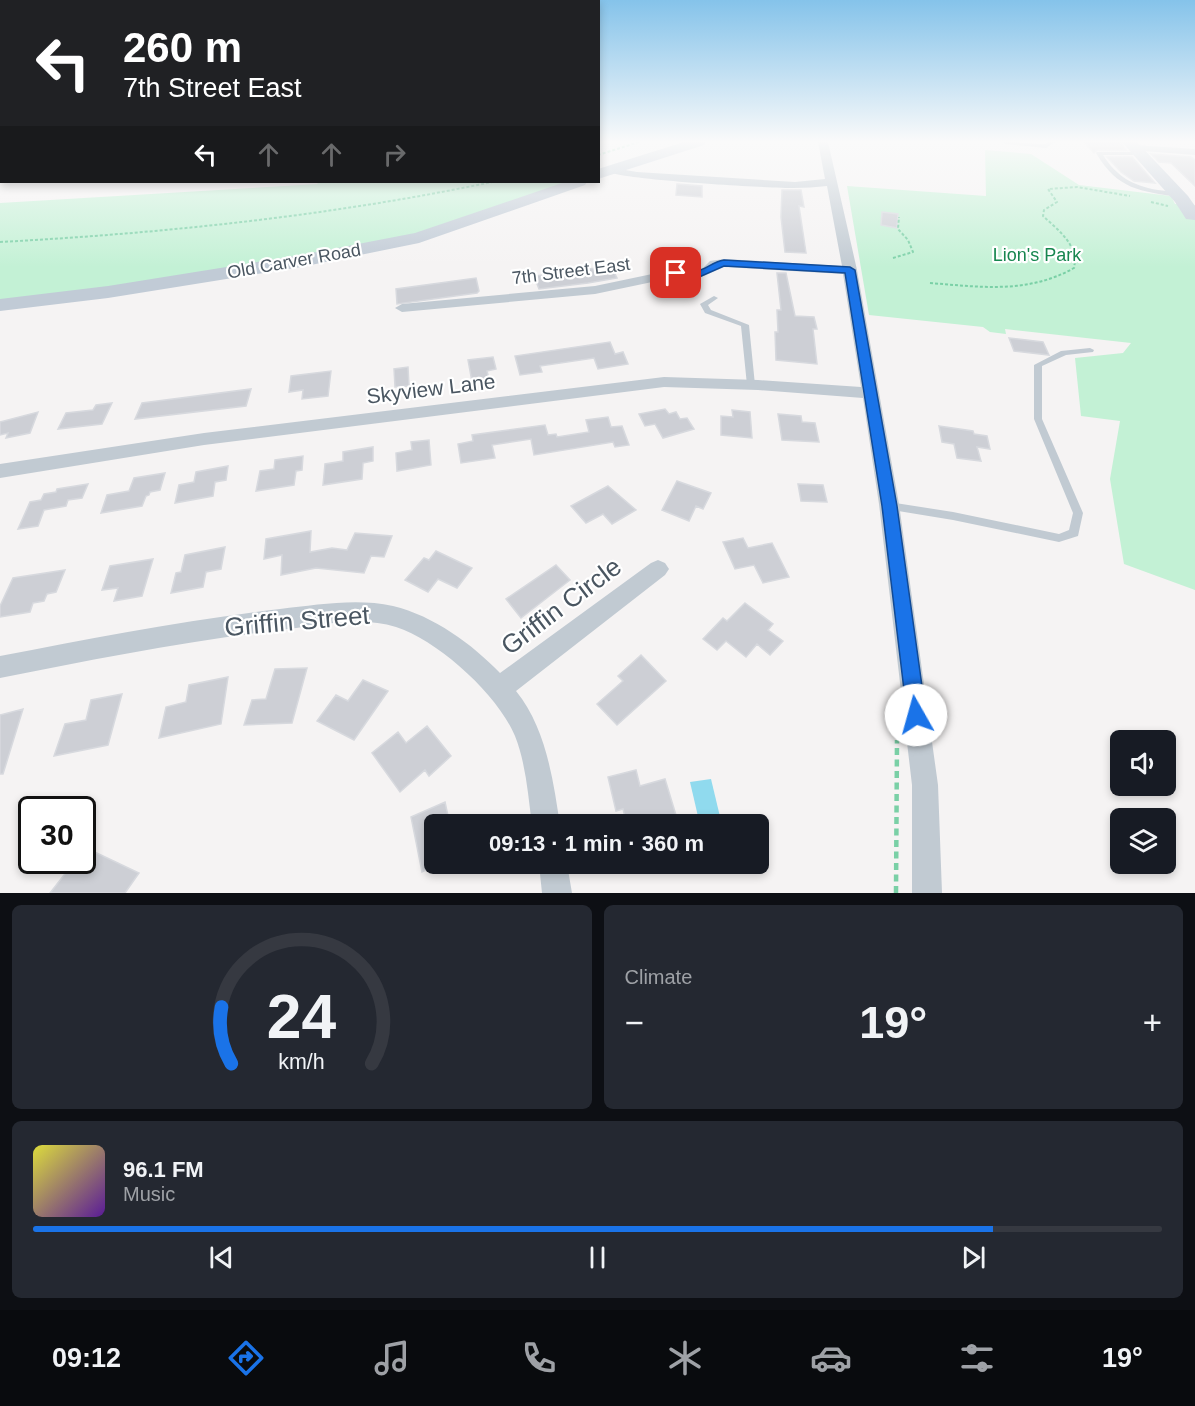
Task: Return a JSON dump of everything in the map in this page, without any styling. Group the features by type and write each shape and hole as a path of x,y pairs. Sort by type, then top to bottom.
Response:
{"street":[{"name":"Old Carver Road","path":"0,305 301,261 419,238 574,184"},
{"path":"774,184 811,184"},
{"path":"831,184 850,270 890,506 926,785 927,893"},
{"path":"1163,184 1176,201 1194,217"},
{"name":"7th Street East","path":"402,308 595,290 676,273 697,274 708,271 715,264 724,263 850,270"},
{"name":"Skyview Lane","path":"0,471 204,439 664,382 870,393"},
{"name":"Griffin Circle","path":"498,690 658,568"},
{"name":"Griffin Street","path":"0,667 246,622 371,612 397,618 448,644 480,670 520,719 531,748 544,814"},
{"path":"554,874 557,893"}],"lane":[{"path":"1126,184 1176,201"},
{"path":"714,298 704,304 708,311 745,325 751,385"},
{"path":"890,506 953,516 1059,538 1074,533 1078,513 1038,419 1038,365 1065,352 1089,350"}],"path":[{"path":"0,242 165,233 327,212 483,184"},
{"path":"930,283 979,287 1024,286 1057,278 1074,268 1076,257 1071,244 1043,216 1044,210 1057,201 1050,193 1050,188 1078,188 1139,198"},
{"path":"1151,202 1176,201"},
{"path":"893,258 913,252 908,240 898,230 899,217"}],"green space":[{"path":"318,184 574,184 419,238 0,304 0,203"},
{"name":"Lion's Park","path":"986,184 1077,184 1171,196 1175,204 1195,205 1195,590 1124,564 1110,479 1120,421 1081,416 1075,358 1123,353 1131,343 1005,329 1006,334 990,332 983,327 869,315 847,186 986,196"}],"water":[{"path":"711,779 719,814 697,814 690,782"}],"building":[{"path":"677,184 702,186 702,197 676,195"},
{"path":"782,190 801,190 804,207 799,206 806,253 785,252 781,217"},
{"path":"882,212 898,214 897,228 881,225"},
{"path":"611,266 617,278 588,283 539,289 534,276"},
{"path":"777,273 786,273 795,316 814,317 817,329 813,329 817,364 776,360 777,310 781,310"},
{"path":"476,278 479,291 477,293 397,304 396,289"},
{"path":"1009,338 1043,342 1049,355 1014,351"},
{"path":"610,342 615,354 623,352 628,364 598,369 594,358 540,366 542,372 520,375 515,356"},
{"path":"493,357 496,369 487,371 489,379 472,382 468,360"},
{"path":"408,367 409,386 395,387 394,369"},
{"path":"331,371 328,396 302,399 303,390 289,392 291,376"},
{"path":"251,389 246,406 135,419 142,403"},
{"path":"112,403 102,424 58,429 66,413 93,410 96,405"},
{"path":"665,409 669,414 676,412 680,419 687,418 694,429 663,438 655,424 645,426 639,414"},
{"path":"732,410 750,412 752,438 721,435 721,416 733,417"},
{"path":"38,412 30,433 6,438 8,433 0,435 0,422"},
{"path":"778,414 801,416 802,422 815,423 819,442 782,440"},
{"path":"608,417 611,427 622,426 629,445 615,447 613,442 534,455 531,439 492,445 495,458 461,463 458,444 473,441 472,435 545,425 548,435 556,434 557,437 589,432 586,420"},
{"path":"939,426 973,431 974,434 987,436 990,449 977,447 981,461 957,458 954,444 942,442"},
{"path":"429,440 431,465 397,471 396,453 412,450 411,442"},
{"path":"373,447 373,461 363,463 362,479 323,485 325,464 343,461 343,452"},
{"path":"303,456 302,470 296,471 294,485 256,491 260,471 274,469 275,460"},
{"path":"228,466 226,480 215,482 213,496 175,503 179,485 194,482 196,472"},
{"path":"165,473 160,490 150,492 142,506 101,513 107,495 129,491 134,478"},
{"path":"677,481 711,493 703,509 696,506 689,521 662,510"},
{"path":"88,484 82,498 68,500 66,506 44,510 38,526 18,529 30,502 41,500 44,494 56,492 57,489"},
{"path":"798,484 823,485 827,502 801,501"},
{"path":"608,486 636,510 612,524 603,514 586,523 571,506"},
{"path":"311,531 310,552 332,548 347,550 355,533 392,536 384,557 371,556 364,573 316,568 281,575 282,555 264,559 266,539"},
{"path":"743,538 748,548 772,543 789,577 763,583 754,565 735,569 723,542"},
{"path":"225,547 221,569 206,572 203,587 171,593 176,573 181,572 185,555"},
{"path":"436,551 472,568 457,588 438,579 428,592 405,580 424,558 429,560"},
{"path":"153,559 142,596 114,601 118,588 102,590 110,566"},
{"path":"556,565 570,580 521,618 506,599"},
{"path":"65,570 56,592 47,594 44,601 33,603 30,612 0,617 0,606 13,578"},
{"path":"745,603 773,624 768,630 783,641 770,655 757,644 746,657 726,641 717,650 703,639 723,618 727,621"},
{"path":"641,655 666,681 617,725 597,704 623,681 618,676"},
{"path":"307,668 292,723 244,725 252,700 266,699 275,669"},
{"path":"228,677 221,724 159,738 166,707 186,702 189,685"},
{"path":"363,680 388,691 354,740 317,721 336,695 348,701"},
{"path":"122,694 108,745 54,756 65,724 86,720 91,700"},
{"path":"23,709 3,774 0,774 0,715"},
{"path":"427,726 451,756 429,776 425,770 400,792 372,753 398,732 406,743"},
{"path":"636,770 640,786 665,779 676,814 624,814 623,809 616,811 608,777"},
{"path":"445,802 448,814 424,814 424,871 422,872 411,817"},
{"path":"96,853 139,873 125,893 50,893 65,874 96,874"}],"route":[{"path":"676,273 697,274 708,271 715,264 724,263 850,270 890,506 916,715"}]}
